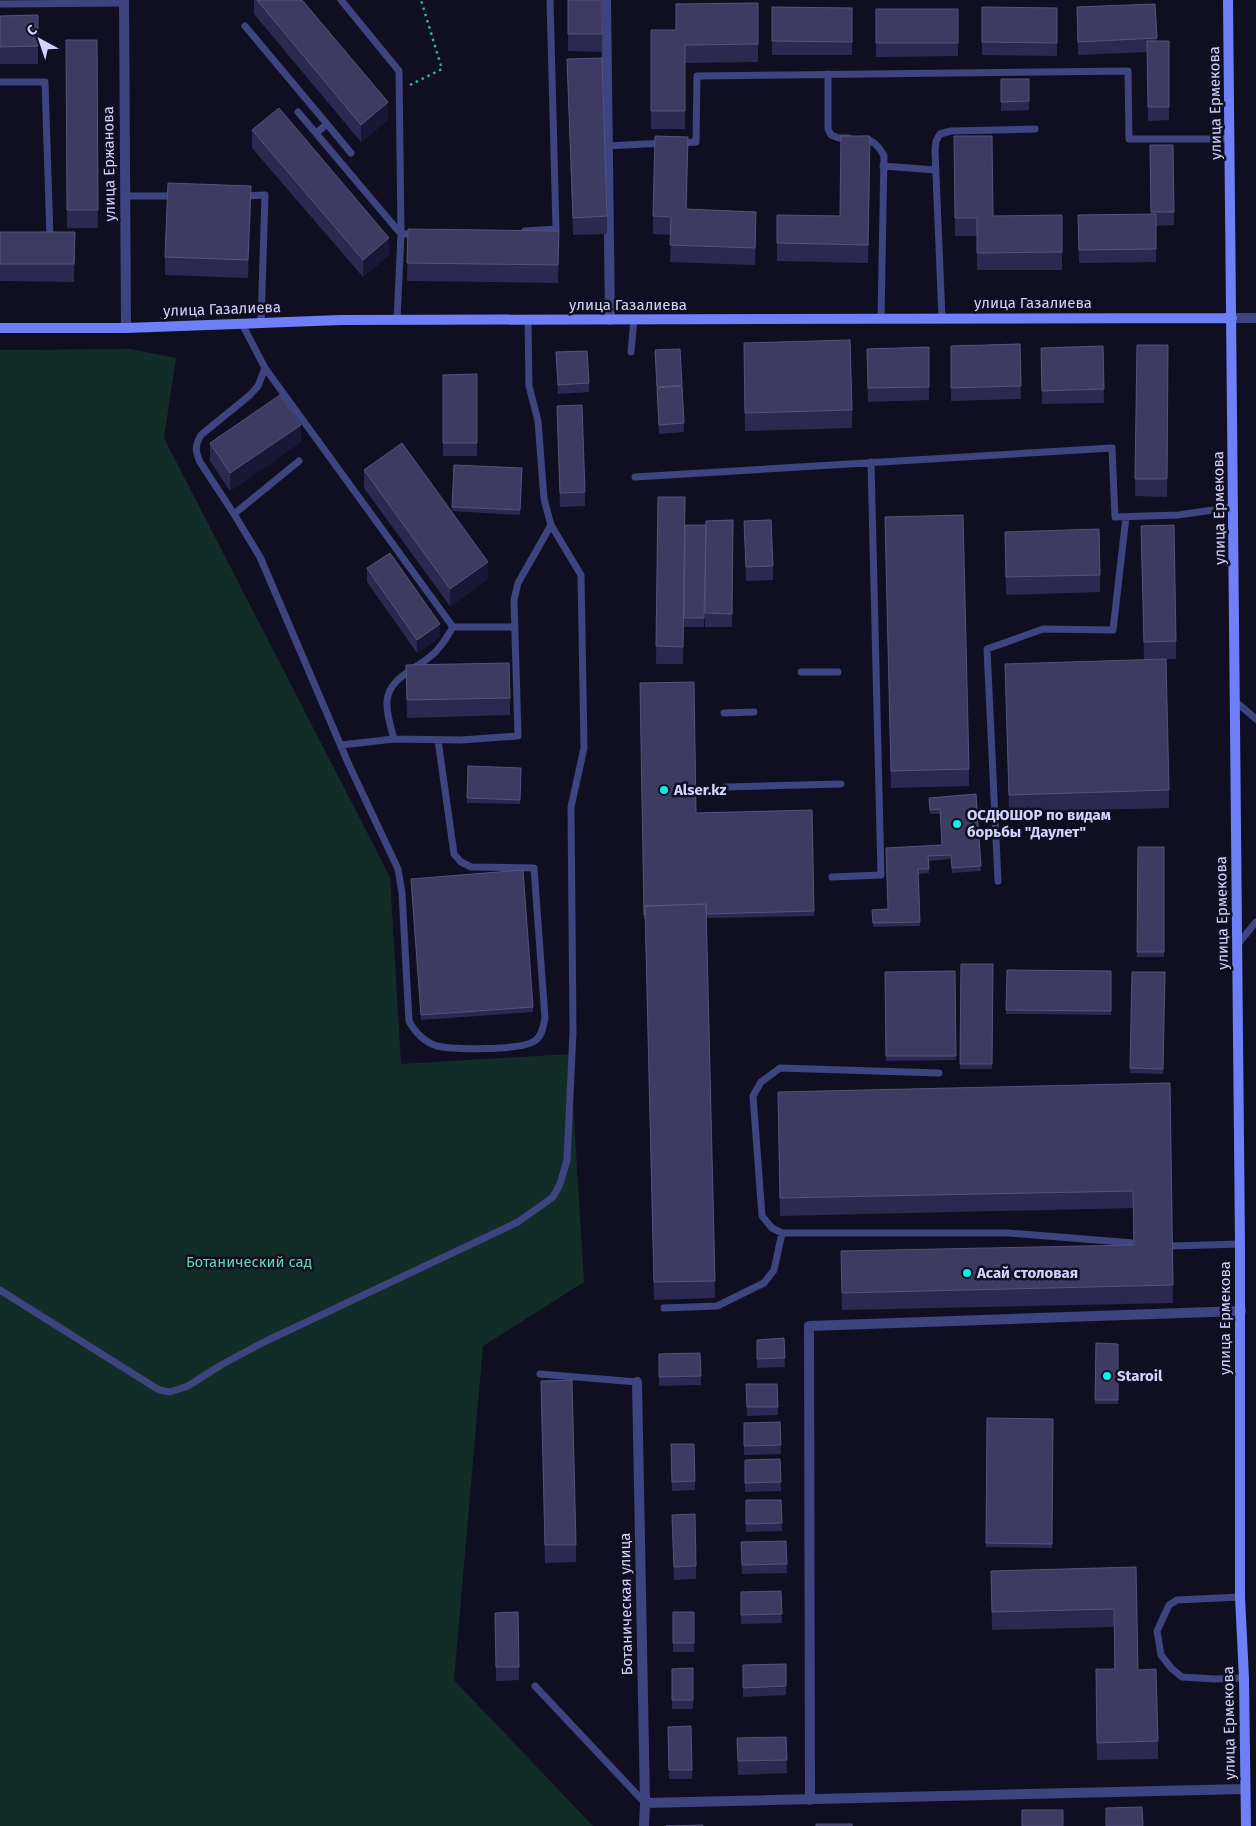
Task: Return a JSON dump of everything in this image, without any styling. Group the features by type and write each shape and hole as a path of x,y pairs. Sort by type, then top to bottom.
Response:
{"main road":[{"name":"улица Ермекова","path":"1228,0 1241,1311 1240,1596 1244,1678 1246,1826"},
{"name":"улица Газалиева","path":"0,328 126,328 397,320 1232,318"}],"street":[{"path":"606,0 610,320"},
{"name":"улица Ержанова","path":"124,2 126,328"},
{"name":"улица Газалиева","path":"1232,318 1256,318"},
{"path":"810,1800 809,1326 1241,1311"},
{"name":"Ботаническая улица","path":"637,1382 644,1826"},
{"path":"645,1803 1245,1788"}],"lane":[{"path":"341,0 400,70 401,234 397,320"},
{"path":"520,231 556,229 550,0"},
{"path":"0,4 124,2"},
{"path":"245,26 351,153"},
{"path":"607,146 696,142 697,76 828,74 1128,71 1129,140 1230,139"},
{"path":"828,74 828,129 831,135 839,138 867,139 882,150 884,156 881,319"},
{"path":"0,82 45,82 50,238 42,238"},
{"path":"298,112 401,234 428,234"},
{"path":"316,133 327,124"},
{"path":"942,318 936,141 940,134 951,131 1035,129"},
{"path":"884,166 936,170"},
{"path":"236,196 264,195 261,323"},
{"path":"124,196 180,196"},
{"path":"0,1290 159,1390 170,1392 188,1386 264,1342 518,1222 553,1197 560,1184 567,1160 573,1032 571,808 584,748 581,575 551,525 544,499 538,421 529,386 528,320"},
{"path":"631,352 634,320"},
{"path":"242,324 265,368 453,627"},
{"path":"265,368 258,386 250,395 201,435 196,444 196,452 200,462 260,557 341,745 398,869 402,893 409,1021 422,1038 436,1045 457,1048 502,1048 524,1045 535,1041 541,1033 545,1018 534,868 471,867 461,862 454,854 438,740"},
{"path":"635,477 1112,448 1115,517 1178,514 1234,507"},
{"path":"234,514 299,461"},
{"path":"832,877 880,875 872,462"},
{"path":"998,881 987,649 1043,629 1113,630 1126,517"},
{"path":"341,745 394,739 438,740 518,736 514,600 518,584 551,525"},
{"path":"453,627 515,627"},
{"path":"394,739 386,703 390,690 398,679 433,655 453,627"},
{"path":"801,672 838,672"},
{"path":"1236,702 1256,719"},
{"path":"724,713 754,712"},
{"path":"726,787 841,784"},
{"path":"1238,944 1256,922"},
{"path":"940,1073 780,1068 761,1082 753,1096 762,1216 772,1228 782,1233 1010,1233 1133,1243"},
{"path":"664,1308 717,1306 764,1283 774,1270 782,1233"},
{"path":"1172,1246 1240,1244"},
{"path":"540,1374 637,1382"},
{"path":"1240,1596 1177,1600 1169,1605 1157,1631 1161,1655 1172,1670 1182,1677 1244,1678"},
{"path":"535,1686 645,1803"}],"path":[{"path":"400,90 442,70 421,0"}],"green space":[{"name":"Ботанический сад","path":"130,349 176,358 164,438 390,877 401,1064 570,1054 584,1282 483,1346 454,1680 593,1826 0,1826 0,350"}],"building":[{"path":"257,0 302,0 388,102 361,125"},
{"path":"568,0 602,0 602,34 568,34"},
{"path":"758,3 758,44 685,45 685,111 651,111 651,30 676,30 676,4"},
{"path":"1155,4 1157,38 1078,42 1077,7"},
{"path":"772,7 852,8 852,42 772,41"},
{"path":"982,7 1057,8 1057,43 982,42"},
{"path":"876,9 958,9 958,43 876,43"},
{"path":"38,15 38,46 0,47 0,16"},
{"path":"66,40 97,40 98,210 67,210"},
{"path":"1147,41 1169,41 1169,107 1148,107"},
{"path":"602,58 607,216 573,218 567,59"},
{"path":"1001,79 1029,79 1029,101 1001,102"},
{"path":"279,108 389,238 363,260 252,130"},
{"path":"655,136 688,137 686,209 756,212 755,248 670,245 671,217 653,216"},
{"path":"841,136 870,136 868,245 777,243 777,215 840,216"},
{"path":"954,136 992,136 993,216 1062,215 1062,252 977,253 977,218 955,218"},
{"path":"1150,145 1173,145 1174,212 1151,212"},
{"path":"168,183 251,186 248,260 165,257"},
{"path":"1156,214 1156,249 1079,250 1078,215"},
{"path":"408,229 559,231 558,265 407,263"},
{"path":"0,232 75,232 74,264 0,264"},
{"path":"850,340 852,410 745,413 744,343"},
{"path":"1020,344 1021,386 951,388 951,346"},
{"path":"1137,345 1168,345 1167,479 1135,479"},
{"path":"1103,346 1104,389 1042,391 1041,348"},
{"path":"929,347 929,387 868,388 867,349"},
{"path":"680,349 682,385 657,387 655,350"},
{"path":"587,351 589,383 558,385 556,352"},
{"path":"477,374 477,443 443,443 443,375"},
{"path":"682,386 684,423 659,425 657,388"},
{"path":"280,395 301,425 230,473 210,443"},
{"path":"582,405 585,492 560,493 557,406"},
{"path":"402,443 488,562 450,589 364,470"},
{"path":"454,465 522,468 520,510 452,507"},
{"path":"658,497 685,497 683,647 656,646"},
{"path":"963,515 969,769 891,771 885,517"},
{"path":"733,520 732,614 705,613 706,521"},
{"path":"771,520 773,566 746,567 744,521"},
{"path":"685,525 706,525 704,618 684,618"},
{"path":"1174,525 1176,641 1144,642 1141,526"},
{"path":"1099,529 1100,575 1006,577 1005,532"},
{"path":"390,553 440,624 417,640 367,568"},
{"path":"1166,659 1169,790 1009,795 1005,664"},
{"path":"509,663 510,698 407,700 406,665"},
{"path":"694,682 696,813 812,810 814,911 706,914 706,904 645,906 644,915 640,683"},
{"path":"468,766 521,768 520,800 467,798"},
{"path":"976,794 981,866 952,868 951,855 928,856 929,869 918,869 920,922 873,923 872,910 888,909 886,848 942,845 940,809 930,810 929,798"},
{"path":"1138,847 1164,847 1164,952 1137,952"},
{"path":"523,870 533,1007 421,1015 411,879"},
{"path":"706,904 715,1281 654,1282 645,906"},
{"path":"961,964 993,964 992,1064 960,1064"},
{"path":"1007,970 1111,971 1111,1011 1006,1010"},
{"path":"955,971 956,1056 886,1056 885,972"},
{"path":"1132,972 1165,972 1163,1069 1130,1068"},
{"path":"1170,1083 1173,1285 842,1293 841,1251 1134,1245 1133,1191 780,1198 778,1092"},
{"path":"784,1338 785,1358 757,1359 757,1340"},
{"path":"1096,1343 1118,1344 1118,1400 1095,1400"},
{"path":"700,1353 701,1376 659,1377 659,1354"},
{"path":"572,1380 576,1545 545,1545 541,1381"},
{"path":"746,1384 777,1384 778,1407 747,1407"},
{"path":"987,1418 1053,1419 1052,1544 986,1543"},
{"path":"780,1422 781,1445 744,1446 744,1423"},
{"path":"671,1444 694,1444 695,1481 672,1482"},
{"path":"780,1459 781,1482 745,1483 745,1460"},
{"path":"746,1500 781,1500 782,1523 746,1524"},
{"path":"695,1514 696,1566 674,1567 672,1515"},
{"path":"786,1541 787,1564 742,1565 741,1542"},
{"path":"1136,1567 1138,1670 1156,1669 1158,1741 1097,1743 1096,1669 1115,1669 1114,1609 992,1612 991,1571"},
{"path":"781,1591 782,1614 741,1615 741,1592"},
{"path":"518,1612 519,1667 496,1667 495,1613"},
{"path":"673,1612 694,1612 694,1643 673,1643"},
{"path":"786,1664 786,1686 743,1688 743,1665"},
{"path":"693,1668 693,1700 672,1700 672,1669"},
{"path":"691,1726 692,1770 669,1770 668,1727"},
{"path":"786,1737 787,1760 738,1761 737,1738"},
{"path":"1142,1807 1143,1826 1106,1826 1106,1808"},
{"path":"1022,1810 1063,1810 1063,1826 1022,1826"},
{"path":"816,1824 852,1824 852,1826 816,1826"},
{"path":"703,1825 703,1826 666,1826"}],"place":[{"name":"Alser.kz","path":"664,790"},
{"name":"ОСДЮШОР по видам борьбы \"Даулет\"","path":"957,824"},
{"name":"Асай столовая","path":"967,1273"},
{"name":"Staroil","path":"1107,1376"}]}
